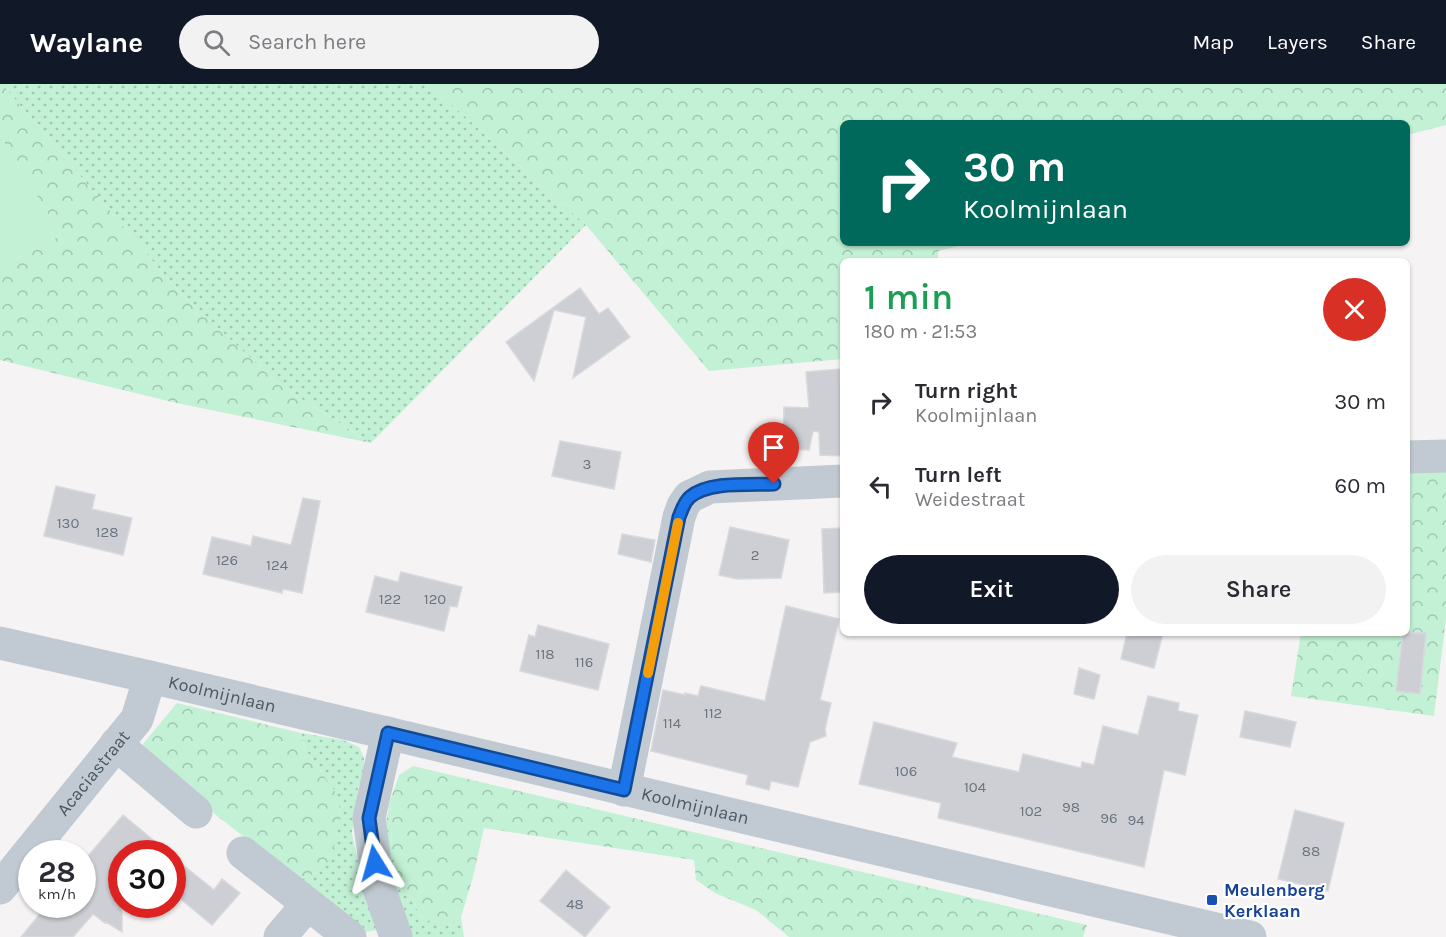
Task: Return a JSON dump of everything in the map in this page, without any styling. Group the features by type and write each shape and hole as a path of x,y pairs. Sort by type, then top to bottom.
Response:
{"street":[{"path":"1410,457 1446,456"},
{"path":"624,790 679,517 689,497 710,487 840,481"},
{"name":"Koolmijnlaan","path":"0,643 1250,937"},
{"name":"Acaciastraat","path":"0,888 137,719 150,677"},
{"path":"388,733 369,818 378,885 396,937"},
{"path":"116,744 196,812"},
{"path":"243,853 350,937"},
{"path":"280,937 307,905"}],"green space":[{"path":"0,84 180,293 281,386 371,443 172,402 0,360 0,267 61,235 0,136"},
{"path":"2,84 429,84 586,225 371,443 281,386 180,293"},
{"path":"429,84 1446,84 1446,125 1410,134 1410,120 840,120 840,246 958,246 938,251 938,258 840,258 840,359 709,371 586,225"},
{"path":"0,136 61,235 0,267"},
{"path":"1446,467 1446,618 1434,716 1291,696 1301,636 1410,636 1410,468"},
{"path":"177,703 301,733 305,749 336,793 341,813 332,857 321,871 299,880 142,757 143,744"},
{"path":"301,733 343,740 359,747 364,758 364,773 358,788 352,833 363,885 377,930 365,932 299,880 321,871 336,793 305,749"},
{"path":"413,766 1087,925 1083,937 789,937 756,910 715,893 696,880 694,860 484,828 461,917 442,929 421,916 397,878 392,851 390,801 399,775"},
{"path":"390,801 392,851 411,899 421,916 442,928 461,917 464,937 412,937 386,863 384,834"}],"building":[{"path":"580,288 599,314 608,308 630,337 573,378 586,317 554,310 534,381 506,342"},
{"path":"840,369 840,456 820,455 819,432 813,431 809,450 783,449 784,407 809,408 806,372"},
{"path":"560,441 621,452 614,489 552,476"},
{"path":"56,486 95,495 92,509 132,518 123,555 44,536"},
{"path":"303,498 320,501 302,593 283,589 282,593 203,574 212,537 251,546 253,536 291,545"},
{"path":"730,527 789,540 781,578 737,579 719,575"},
{"path":"840,528 840,592 824,593 822,529"},
{"path":"622,534 655,540 651,562 618,554"},
{"path":"401,572 462,587 457,607 450,606 444,631 366,612 375,576 398,582"},
{"path":"786,606 839,619 820,700 831,703 825,729 826,736 810,742 798,787 771,781 769,790 746,784 748,775 651,751 663,690 698,696 701,686 765,701"},
{"path":"538,625 609,644 598,690 520,671 529,635 535,637"},
{"path":"1410,633 1426,633 1420,694 1396,691 1403,636 1410,636"},
{"path":"1126,636 1162,636 1154,668 1121,659"},
{"path":"1079,668 1100,675 1094,699 1074,694"},
{"path":"1148,696 1179,703 1178,711 1198,715 1185,775 1164,770 1144,867 938,818 941,803 859,784 874,722 957,743 952,757 1019,772 1023,754 1081,768 1082,762 1094,765 1103,726 1138,735"},
{"path":"1245,711 1296,722 1290,747 1240,737"},
{"path":"1295,810 1344,823 1328,891 1278,879"},
{"path":"123,815 153,840 108,840 108,918 122,918 122,932 96,916 96,847"},
{"path":"186,867 214,890 222,879 240,893 212,925 186,904"},
{"path":"566,870 610,907 585,937 540,901"},
{"path":"37,918 90,918 73,937 21,937"}],"slow traffic":[{"path":"648,673 678,523"}],"place":[{"name":"Meulenberg Kerklaan","path":"1212,900"}],"route":[{"path":"375,863 369,818 388,733 624,790 683,506 689,497 710,487 774,484"}]}
